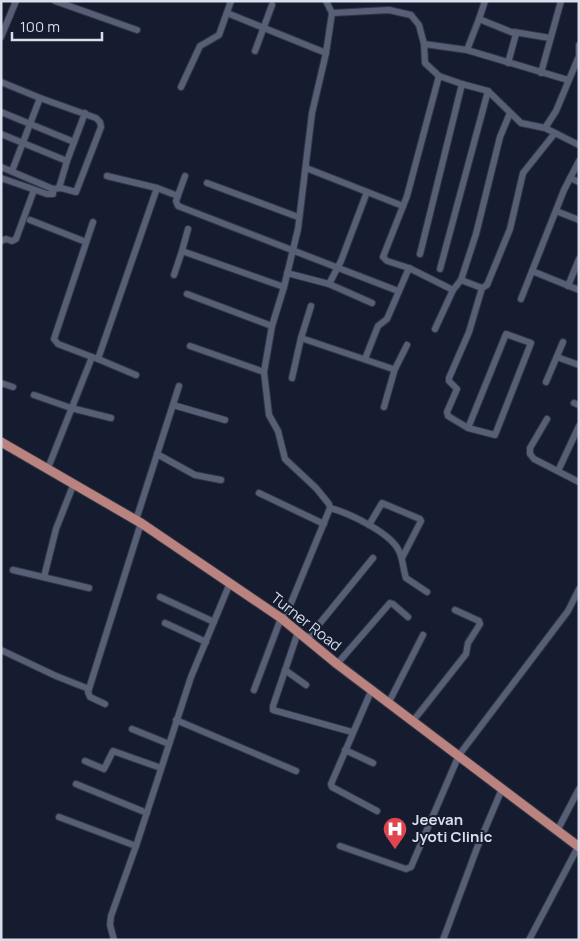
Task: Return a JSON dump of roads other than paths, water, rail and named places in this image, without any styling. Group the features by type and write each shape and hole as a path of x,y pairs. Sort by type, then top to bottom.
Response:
{"main road":[{"name":"Turner Road","path":"1,442 139,521 282,619 337,664 578,847"}],"street":[{"path":"1,37 16,1"},
{"path":"55,1 137,30"},
{"path":"181,87 200,46 219,36 231,1"},
{"path":"254,690 282,619 330,508 316,488 285,460 282,454 278,431 269,415 264,372 272,326 298,229 298,217 315,99 326,53 332,13 326,1"},
{"path":"467,50 485,1"},
{"path":"541,73 561,1"},
{"path":"255,51 272,5"},
{"path":"332,13 389,10 408,14 418,22 424,44 424,62 438,76 488,91 521,123 545,128 579,145"},
{"path":"227,13 326,53"},
{"path":"479,18 514,32 550,38"},
{"path":"508,62 516,38 514,32"},
{"path":"424,44 467,50 568,80"},
{"path":"545,128 556,111 579,56 579,45"},
{"path":"438,76 403,206 383,257 453,290"},
{"path":"1,82 40,98 85,113 98,119 101,124 101,131 77,191 56,188 1,167"},
{"path":"420,254 462,84"},
{"path":"440,269 488,91"},
{"path":"14,183 22,143 40,98"},
{"path":"1,112 74,142"},
{"path":"1,178 34,190 52,194 85,113"},
{"path":"435,329 453,290 461,280 476,234 500,137 510,113"},
{"path":"468,428 506,334 531,343 495,435 468,428 448,416 447,412 457,389 449,379 469,332 482,288 487,285 510,229 523,173 555,133"},
{"path":"1,134 67,161"},
{"path":"521,299 556,211 579,161"},
{"path":"306,168 403,206"},
{"path":"108,176 157,188 178,196"},
{"path":"185,176 176,201 178,206 398,292"},
{"path":"570,178 579,182"},
{"path":"207,183 298,217"},
{"path":"48,468 70,408 95,358 157,188"},
{"path":"1,241 16,239 34,190"},
{"path":"329,284 338,267 367,192"},
{"path":"556,211 579,220"},
{"path":"30,220 86,242"},
{"path":"93,222 54,339 58,344 136,375"},
{"path":"174,274 188,229"},
{"path":"182,251 284,287"},
{"path":"568,286 579,259"},
{"path":"365,359 378,326 387,319 409,268"},
{"path":"532,271 579,290"},
{"path":"287,273 329,284 372,303"},
{"path":"461,280 482,288"},
{"path":"187,294 272,326"},
{"path":"292,378 301,338 311,306"},
{"path":"301,338 393,369 394,372"},
{"path":"546,382 563,342"},
{"path":"384,407 394,372 407,345"},
{"path":"190,346 264,372"},
{"path":"557,356 579,365"},
{"path":"1,383 13,387"},
{"path":"105,704 90,697 88,694 89,689 157,454 180,386"},
{"path":"34,395 70,408 111,418"},
{"path":"173,405 225,420"},
{"path":"546,419 529,452 534,459 579,482"},
{"path":"558,471 579,426"},
{"path":"157,454 189,473 221,480"},
{"path":"44,577 56,529 74,483"},
{"path":"260,493 324,524"},
{"path":"369,525 382,503 420,519 421,521 402,558"},
{"path":"330,508 346,512 393,542 402,558 406,578 427,592"},
{"path":"306,639 372,558"},
{"path":"13,570 88,588"},
{"path":"114,940 110,929 110,921 191,677 230,583"},
{"path":"340,846 406,869 411,867 459,755 568,611 579,589"},
{"path":"160,597 214,622"},
{"path":"337,664 390,604 393,604 408,617"},
{"path":"413,721 466,654 468,643 480,624 479,621 456,610"},
{"path":"165,623 206,642"},
{"path":"298,632 273,706 274,711 352,732"},
{"path":"389,702 423,635"},
{"path":"1,650 89,689"},
{"path":"285,670 306,685"},
{"path":"372,689 331,782 332,787 377,811"},
{"path":"176,720 296,771"},
{"path":"132,729 169,744"},
{"path":"345,750 373,763"},
{"path":"85,761 104,770 113,751 161,768"},
{"path":"76,784 147,813"},
{"path":"443,940 470,865 502,789"},
{"path":"558,831 579,789"},
{"path":"59,817 136,846"},
{"path":"529,940 578,847"}],"place":[{"name":"Jeevan Jyoti Clinic","path":"395,850"}]}
